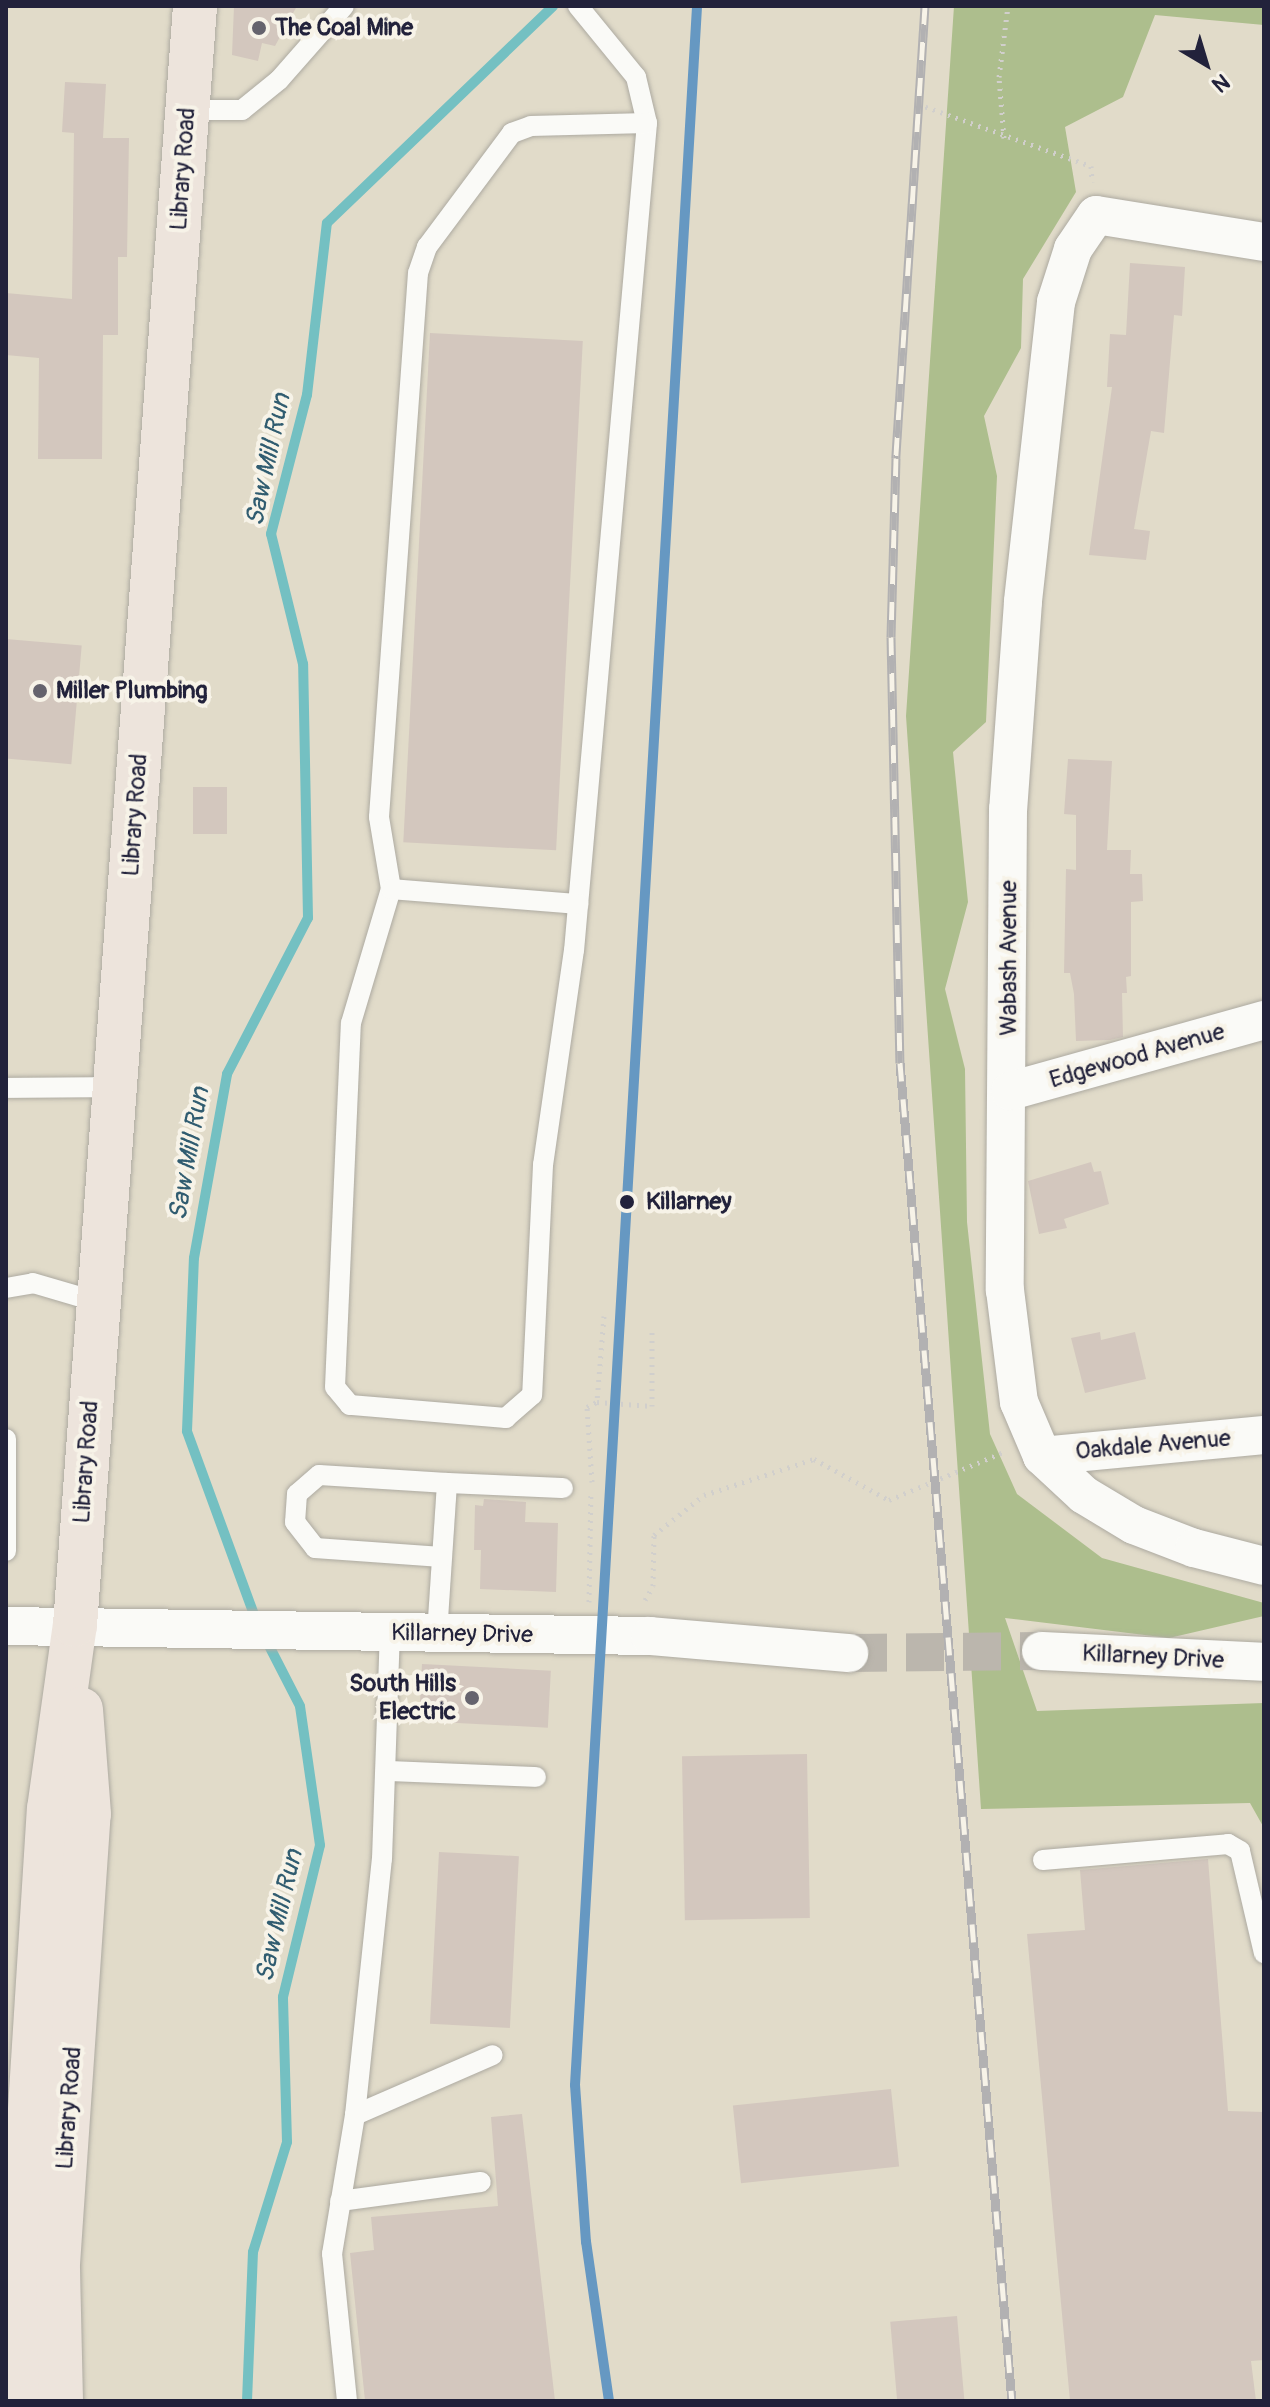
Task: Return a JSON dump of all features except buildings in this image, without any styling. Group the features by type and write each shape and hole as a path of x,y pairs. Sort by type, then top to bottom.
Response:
{"main road":[{"name":"Library Road","path":"28,2401 21,2252 49,1809 75,1625 195,6"},
{"name":"Library Road","path":"61,2401 58,2264 89,1814 75,1625"}],"street":[{"path":"1096,215 1264,242"},
{"name":"Wabash Avenue","path":"1096,215 1073,249 1056,302 1023,602 1008,809 1010,1091 1005,1290 1019,1402 1038,1447 1084,1495 1134,1525 1194,1548 1264,1566"},
{"name":"Edgewood Avenue","path":"1010,1091 1264,1020"},
{"name":"Oakdale Avenue","path":"1038,1447 1264,1435"},
{"name":"Killarney Drive","path":"6,1626 75,1625 243,1633 589,1636 849,1653"},
{"name":"Killarney Drive","path":"1041,1651 1264,1662"}],"lane":[{"path":"188,110 242,110 279,80 344,6"},
{"path":"578,6 636,77 647,123 578,904 543,1165 532,1395 506,1418 350,1405 335,1387 351,1023 391,889 379,817 418,273 427,247 512,133 531,126 647,123"},
{"path":"391,889 578,904"},
{"path":"6,1088 115,1087"},
{"path":"6,1288 33,1283 98,1302"},
{"path":"6,1439 6,1551"},
{"path":"442,1557 315,1548 295,1522 297,1494 319,1475 563,1488"},
{"path":"437,1634 447,1483"},
{"path":"347,2401 332,2254 355,2115 387,1771 390,1633"},
{"path":"387,1771 536,1777"},
{"path":"1043,1860 1228,1844 1240,1851 1264,1953"},
{"path":"355,2115 493,2055"},
{"path":"340,2201 481,2182"}],"path":[{"path":"1004,138 999,77 1008,6"},
{"path":"918,104 1004,138 1091,166 1096,215"},
{"path":"597,1402 604,1316"},
{"path":"589,1636 592,1452 587,1407 597,1402 652,1406 652,1327"},
{"path":"640,1608 653,1586 654,1535 704,1495 814,1459 889,1500 1038,1447"}],"green space":[{"path":"954,6 1264,6 1264,25 1155,15 1123,97 1065,127 1076,192 1023,279 1021,348 984,416 997,476 986,722 953,752 968,902 945,989 965,1069 967,1222 990,1434 1017,1494 1102,1558 1264,1603 1264,1616 1169,1638 1005,1618 1037,1711 1264,1703 1264,1828 1250,1803 981,1809 906,716"}],"waterway":[{"name":"Saw Mill Run","path":"256,1620 187,1431 194,1258 227,1074 308,918 303,664 271,534 307,395 327,223 553,6"},
{"name":"Saw Mill Run","path":"247,2401 253,2252 287,2142 283,1997 320,1845 300,1706 265,1638"}],"tunnel":[{"path":"849,1653 1041,1651"}],"railway":[{"path":"925,6 896,458 891,637 900,1063 1012,2401"}],"transit line":[{"path":"609,2401 586,2242 575,2085 697,6"}],"place":[{"name":"The Coal Mine","path":"259,28"},
{"name":"Miller Plumbing","path":"40,691"},
{"name":"Killarney","path":"627,1202"},
{"name":"South Hills Electric","path":"472,1698"}]}
